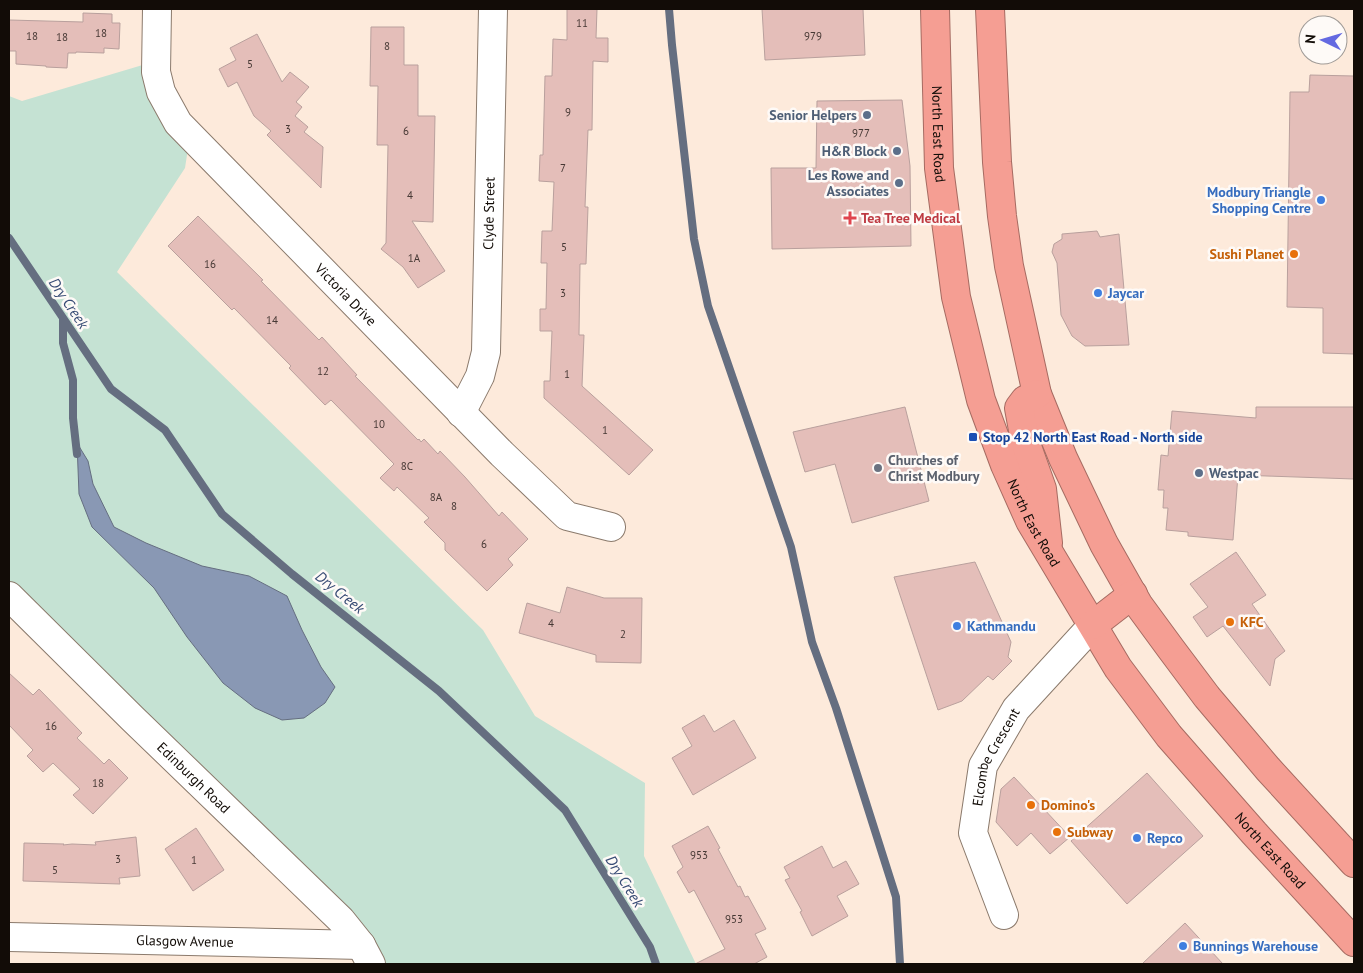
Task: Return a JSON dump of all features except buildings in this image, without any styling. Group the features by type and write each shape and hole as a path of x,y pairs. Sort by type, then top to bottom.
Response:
{"highway":[{"name":"North East Road","path":"935,9 939,168 956,297 981,400 1005,465 1021,501 1030,521 1118,668 1169,736 1254,833 1354,942"},
{"path":"990,9 997,162 1009,266 1038,394 1063,458 1104,544 1138,604 1207,697 1268,769 1354,863"},
{"path":"1038,394 1025,400 1019,408 1025,441 1042,489 1049,552"},
{"path":"1093,625 1133,594"}],"street":[{"name":"Victoria Drive","path":"157,9 156,72 161,92 178,123 502,454 567,516 611,527"},
{"name":"Clyde Street","path":"461,412 480,376 486,352 493,9"},
{"name":"Edinburgh Road","path":"9,596 341,920 366,955"},
{"name":"Elcombe Crescent","path":"1004,915 974,833 983,766 1016,709 1093,625"},
{"name":"Glasgow Avenue","path":"9,938 366,955"}],"green space":[{"path":"156,61 190,135 185,168 117,272 483,630 535,716 645,783 644,856 696,964 371,964 9,586 9,96 22,101"}],"water":[{"path":"77,443 88,461 93,484 114,527 146,543 202,566 249,576 287,596 321,667 335,687 325,703 304,718 282,720 255,708 223,683 187,637 154,588 92,527 79,494"}],"waterway":[{"path":"669,9 694,239 708,306 791,547 812,642 836,708 896,897 900,964"},
{"name":"Dry Creek","path":"9,238 111,389 165,430 222,514 292,574 439,691 565,810 650,947 656,964"},
{"path":"63,319 63,343 73,380 73,418 77,454"}],"place":[{"name":"Senior Helpers","path":"867,115"},
{"name":"H&R Block","path":"897,151"},
{"name":"Les Rowe and Associates","path":"899,183"},
{"name":"Modbury Triangle Shopping Centre","path":"1321,200"},
{"name":"Tea Tree Medical","path":"850,218"},
{"name":"Sushi Planet","path":"1294,254"},
{"name":"Jaycar","path":"1098,293"},
{"name":"Stop 42 North East Road - North side","path":"973,437"},
{"name":"Churches of Christ Modbury","path":"878,468"},
{"name":"Westpac","path":"1199,473"},
{"name":"KFC","path":"1230,622"},
{"name":"Kathmandu","path":"957,626"},
{"name":"Domino's","path":"1031,805"},
{"name":"Subway","path":"1057,832"},
{"name":"Repco","path":"1137,838"},
{"name":"Bunnings Warehouse","path":"1183,946"}]}
